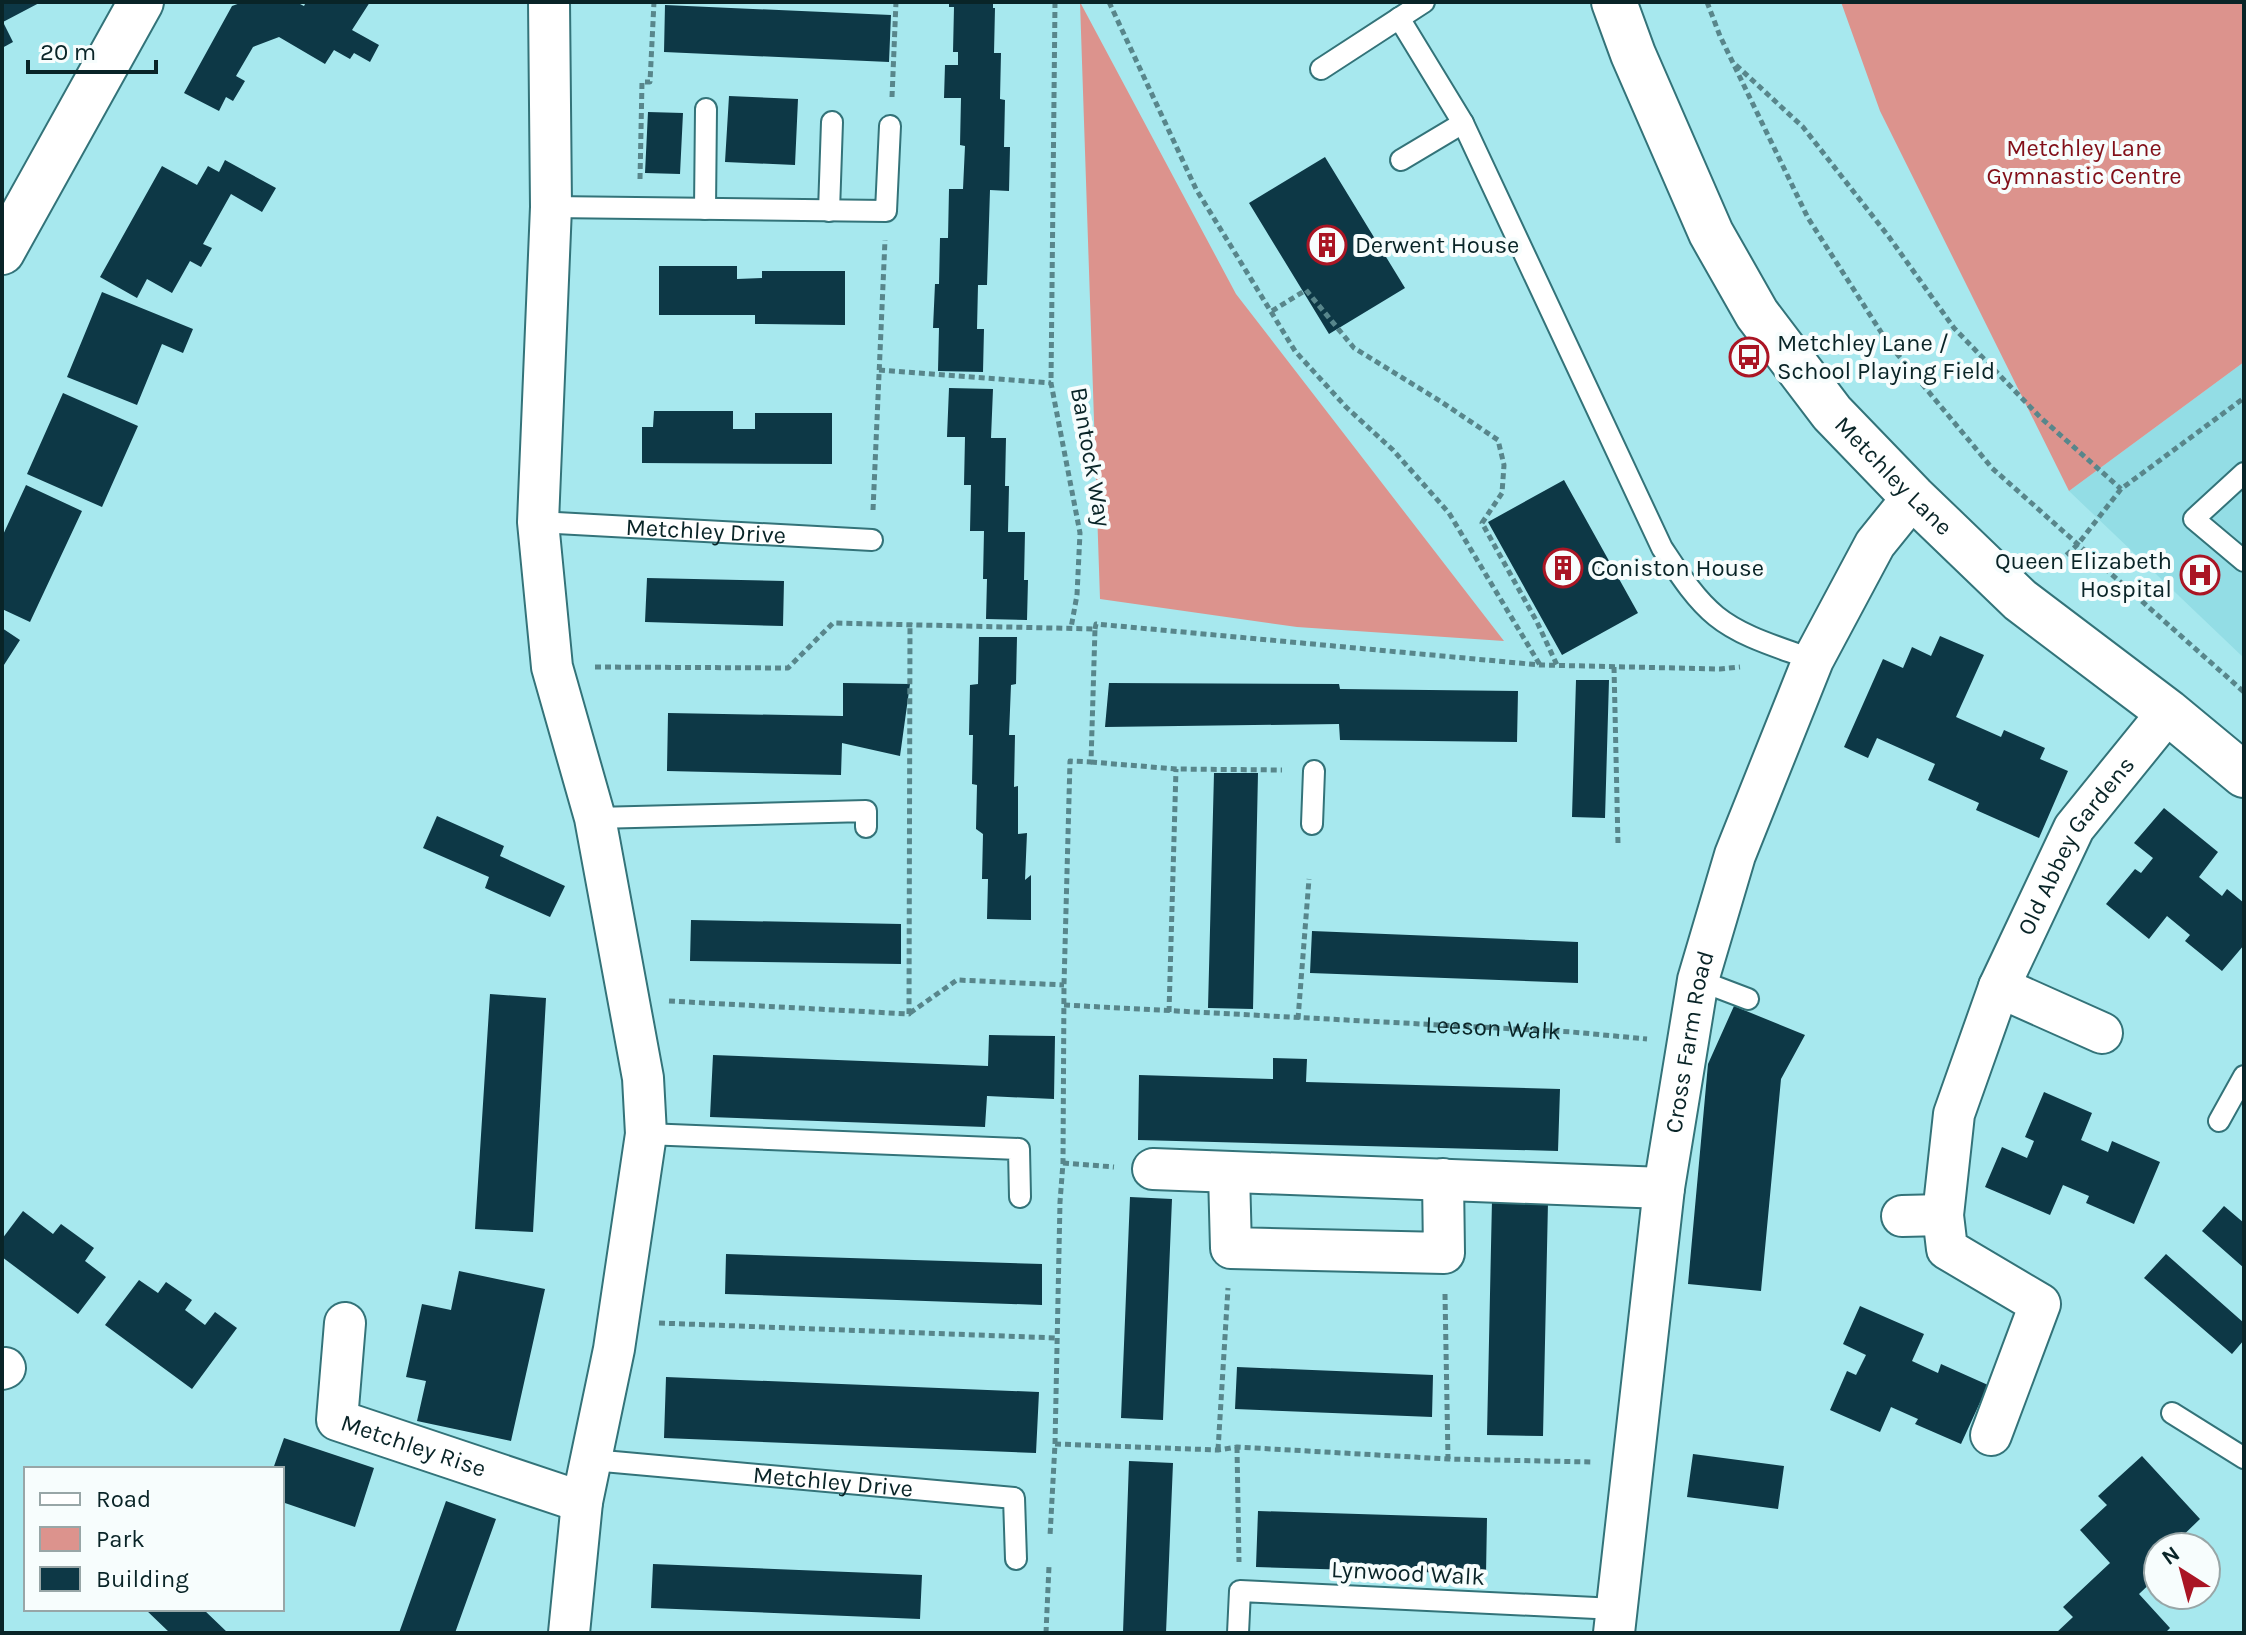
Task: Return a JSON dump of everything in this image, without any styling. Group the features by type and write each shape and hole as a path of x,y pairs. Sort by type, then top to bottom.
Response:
{"main road":[{"path":"2,252 141,2"},
{"name":"Metchley Lane","path":"1614,2 1633,54 1711,233 1757,314 1832,413 1913,497 2020,600 2168,712 2244,775"}],"street":[{"path":"549,2 551,207 538,522 552,667 595,818 643,1078 646,1134 618,1322 582,1502 569,1633"},
{"name":"Cross Farm Road","path":"1615,1621 1664,1188 1698,980 1735,855 1813,660 1875,544 1913,497"},
{"name":"Old Abbey Gardens","path":"1991,1435 2040,1304 1947,1249 1943,1215 1954,1114 1999,987 2074,828 2168,712"},
{"path":"1999,987 2102,1033"},
{"path":"1153,1169 1664,1188"},
{"path":"1229,1174 1231,1248 1444,1253 1443,1179"},
{"path":"1902,1216 1943,1215"},
{"name":"Metchley Rise","path":"345,1323 337,1420 582,1502"}],"lane":[{"path":"1321,69 1424,2"},
{"path":"1399,18 1463,123 1662,548 1688,588 1718,618 1754,637 1813,660"},
{"path":"705,209 706,109"},
{"path":"829,211 832,122"},
{"path":"1401,160 1463,123"},
{"path":"551,207 886,211 890,126"},
{"path":"2244,473 2194,519 2244,561"},
{"name":"Metchley Drive","path":"538,522 872,540"},
{"path":"1312,824 1314,771"},
{"path":"595,818 866,811 866,827"},
{"path":"1698,980 1748,999"},
{"path":"2219,1121 2244,1076"},
{"path":"646,1134 1019,1149 1020,1197"},
{"path":"2172,1413 2244,1458"},
{"name":"Metchley Drive","path":"592,1460 1014,1498 1016,1559"},
{"path":"1238,1633 1240,1591"},
{"name":"Lynwood Walk","path":"1240,1591 1615,1621"}],"path":[{"path":"640,208 642,82 650,82 654,2"},
{"path":"890,126 896,2"},
{"name":"Bantock Way","path":"1055,2 1051,383 1080,533 1077,595 1071,628"},
{"path":"1109,2 1196,189 1295,351 1346,407 1393,450 1449,513 1540,665"},
{"path":"1707,2 1808,218 1888,343 1992,468 2244,692"},
{"path":"1732,61 1803,127 1889,237 1954,328 2040,417 2121,489"},
{"path":"872,540 886,211"},
{"path":"1272,311 1306,290 1354,348 1498,440 1504,465 1502,493 1482,523 1557,665"},
{"path":"879,370 1051,383"},
{"path":"2020,600 2078,544 2121,489 2244,398"},
{"path":"552,667 788,668 833,623 1095,629"},
{"path":"909,1014 910,623"},
{"path":"1091,762 1096,624 1540,665 1720,669 1813,660"},
{"path":"1614,667 1618,844"},
{"path":"1050,1546 1063,1163 1070,761 1176,769 1314,771"},
{"path":"1169,1012 1176,769"},
{"path":"1298,1019 1309,879"},
{"path":"629,999 909,1014 957,980 1064,985"},
{"name":"Leeson Walk","path":"1064,1005 1572,1032 1688,1043"},
{"path":"1063,1163 1153,1169"},
{"path":"1218,1450 1231,1248"},
{"path":"1444,1253 1448,1459"},
{"path":"618,1322 1057,1338"},
{"path":"1055,1444 1218,1450 1237,1447 1448,1459 1632,1463"},
{"path":"1237,1447 1240,1591"},
{"path":"1046,1633 1049,1560"}],"shaded area":[{"name":"Queen Elizabeth Hospital","path":"2244,362 2244,658 2069,491"}],"green space":[{"path":"1080,2 1236,294 1504,641 1297,627 1100,599"},
{"name":"Metchley Lane Gymnastic Centre","path":"1841,2 2244,2 2244,362 2069,491 1880,111"}],"building":[{"path":"2,2 41,2 3,22 13,42 2,48"},
{"path":"243,2 296,2 304,6 306,2 370,2 352,30 379,45 370,62 354,53 350,59 334,50 325,64 279,37 253,47 236,76 245,81 233,101 226,97 219,111 184,93 232,6"},
{"path":"949,2 993,2 994,53 1001,53 1000,99 1005,100 1004,147 1010,147 1009,191 990,190 987,285 978,285 977,329 984,329 983,372 938,371 939,328 933,328 935,284 939,284 940,238 948,238 949,189 963,189 965,146 960,145 961,98 944,98 945,65 958,65 958,52 953,52 954,7 949,7"},
{"path":"665,5 891,15 889,62 664,52"},
{"path":"729,96 798,99 795,165 725,162"},
{"path":"648,112 683,113 680,174 645,173"},
{"name":"Derwent House","path":"1325,157 1405,288 1329,334 1249,203"},
{"path":"225,160 276,188 262,212 231,194 203,244 212,248 201,267 190,261 172,293 147,279 137,298 100,277 162,166 197,185 208,166 219,172"},
{"path":"659,266 737,266 737,279 762,278 762,271 845,271 845,325 755,324 755,315 659,315"},
{"path":"102,292 193,329 183,353 162,344 137,405 67,377"},
{"path":"949,388 993,389 991,438 1006,438 1008,532 1025,532 1027,620 986,619 984,531 970,531 971,485 964,485 965,437 947,437"},
{"path":"63,393 138,426 102,507 27,474"},
{"path":"654,411 733,411 733,429 755,429 755,413 832,413 832,464 642,463 642,427 653,427"},
{"name":"Coniston House","path":"1564,480 1638,613 1562,655 1488,522"},
{"path":"26,485 82,511 30,622 2,609 2,537"},
{"path":"647,578 784,581 783,626 645,622"},
{"path":"2,628 20,640 2,668"},
{"path":"1940,636 1984,655 1956,717 2001,737 2004,730 2045,748 2040,759 2068,771 2039,838 1976,810 1979,803 1928,780 1935,764 1877,738 1868,758 1844,747 1883,659 1903,668 1912,647 1931,656"},
{"path":"979,637 1017,637 1016,684 1011,685 1009,735 1015,735 1014,787 1018,786 1018,834 1027,833 1025,880 1031,875 1031,920 987,919 988,879 982,879 983,834 976,829 977,785 972,784 973,735 969,735 970,685 978,684"},
{"path":"1576,680 1609,680 1605,818 1572,817"},
{"path":"843,683 910,684 900,756 842,743 841,775 667,771 668,713 843,716"},
{"path":"1109,683 1339,684 1340,689 1518,691 1517,742 1340,740 1339,724 1105,727"},
{"path":"1214,773 1258,773 1253,1009 1208,1008"},
{"path":"2164,808 2218,852 2199,877 2222,896 2227,889 2244,903 2244,945 2222,971 2185,941 2190,935 2167,916 2149,939 2106,904 2135,869 2141,873 2153,858 2134,843"},
{"path":"437,816 504,846 500,856 565,886 550,917 485,888 489,877 423,848"},
{"path":"691,920 901,924 901,964 690,961"},
{"path":"1312,931 1578,942 1578,983 1310,973"},
{"path":"490,994 546,998 533,1232 475,1229"},
{"path":"1734,1006 1805,1035 1781,1079 1761,1291 1688,1284 1708,1064"},
{"path":"989,1035 1055,1036 1054,1099 987,1096 985,1127 710,1117 713,1055 988,1066"},
{"path":"1273,1058 1307,1059 1306,1082 1560,1089 1558,1151 1138,1140 1139,1075 1273,1079"},
{"path":"2044,1092 2092,1113 2081,1140 2108,1152 2112,1141 2160,1162 2134,1224 2086,1203 2089,1196 2063,1185 2050,1215 1985,1187 2002,1147 2027,1158 2034,1141 2025,1137"},
{"path":"1130,1197 1172,1199 1163,1420 1121,1418"},
{"path":"1492,1200 1548,1202 1543,1436 1487,1435"},
{"path":"2224,1206 2244,1223 2244,1268 2202,1231"},
{"path":"23,1211 53,1234 61,1224 94,1248 85,1261 106,1277 78,1314 2,1257 2,1239"},
{"path":"726,1254 1042,1264 1042,1305 725,1294"},
{"path":"2166,1254 2244,1323 2244,1340 2232,1354 2144,1278"},
{"path":"459,1271 545,1289 511,1441 417,1421 426,1381 406,1377 422,1304 451,1310"},
{"path":"139,1280 158,1293 166,1282 192,1300 185,1310 205,1325 215,1312 237,1328 192,1389 105,1325"},
{"path":"1860,1306 1924,1334 1912,1361 1938,1373 1941,1364 1988,1385 1961,1444 1915,1424 1918,1419 1891,1407 1880,1432 1830,1410 1847,1371 1856,1375 1866,1355 1843,1344"},
{"path":"1237,1367 1433,1375 1432,1417 1235,1409"},
{"path":"666,1377 1039,1392 1036,1453 664,1438"},
{"path":"284,1438 374,1468 355,1527 284,1503 284,1467 274,1467"},
{"path":"1693,1454 1784,1466 1778,1509 1687,1497"},
{"path":"2142,1456 2200,1519 2188,1531 2142,1531 2142,1591 2139,1594 2142,1611 2154,1611 2170,1628 2165,1633 2056,1633 2073,1617 2063,1607 2110,1563 2080,1530 2107,1505 2098,1496"},
{"path":"1129,1461 1173,1463 1166,1633 1123,1633"},
{"path":"446,1501 496,1519 455,1633 399,1633"},
{"path":"1258,1511 1487,1518 1486,1574 1256,1567"},
{"path":"653,1564 922,1575 920,1619 651,1608"},
{"path":"147,1611 205,1611 228,1633 170,1633"}],"place":[{"name":"Derwent House","path":"1327,245"},
{"name":"Metchley Lane / School Playing Field","path":"1749,357"},
{"name":"Coniston House","path":"1563,568"},
{"name":"Queen Elizabeth Hospital","path":"2200,575"}]}
